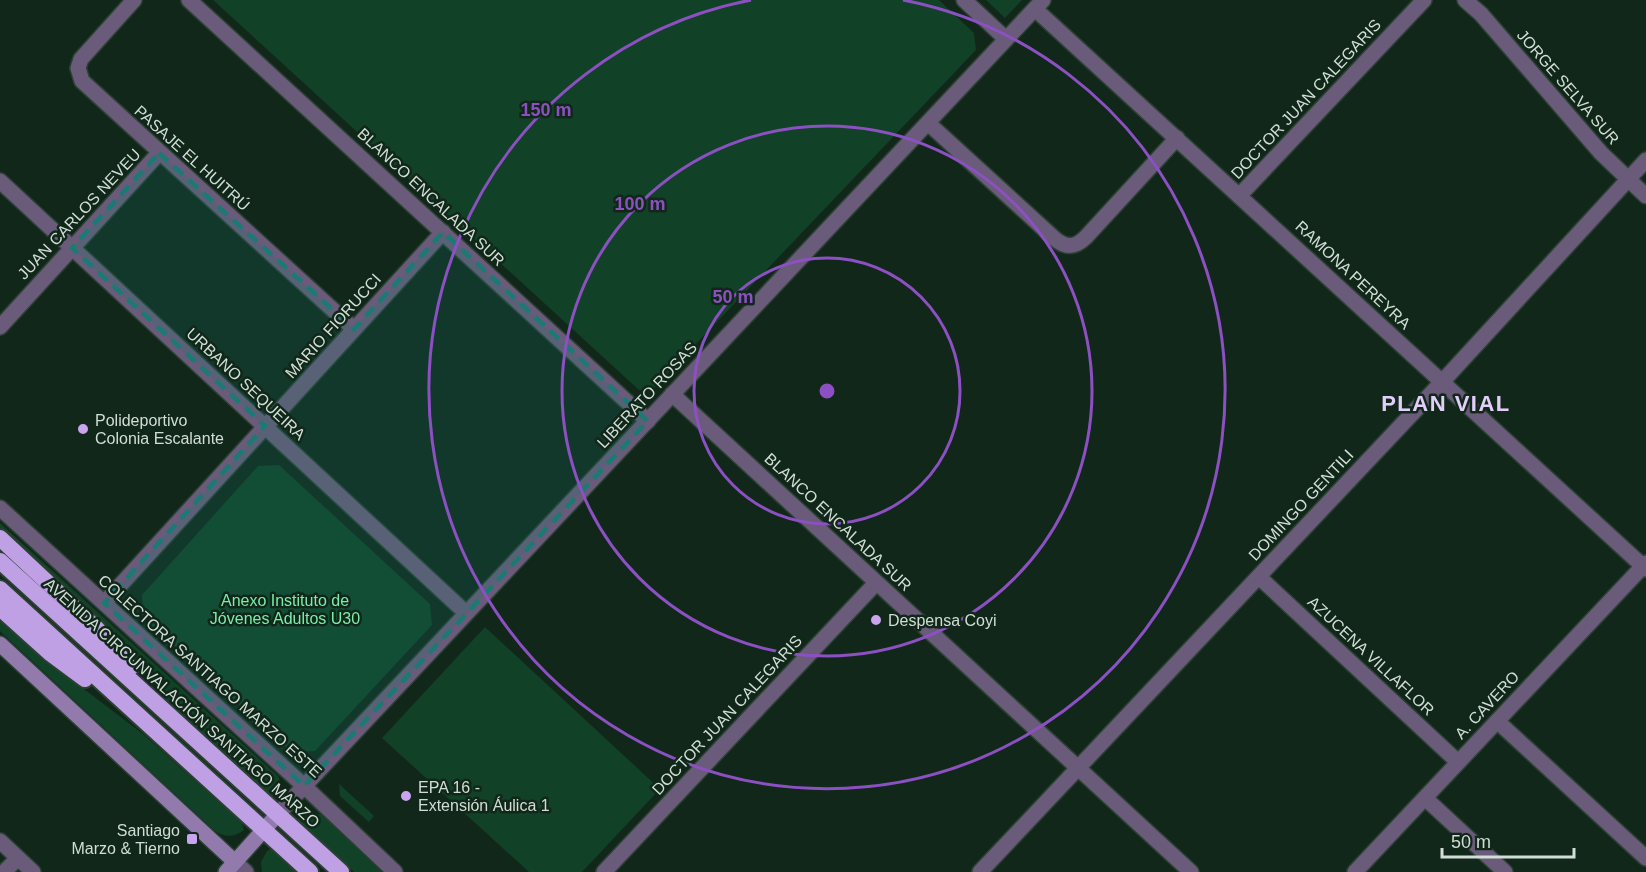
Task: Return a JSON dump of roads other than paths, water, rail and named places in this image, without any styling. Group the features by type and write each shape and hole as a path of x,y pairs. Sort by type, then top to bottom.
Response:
{"highway":[{"path":"0,538 96,628 171,717"},
{"name":"AVENIDA CIRCUNVALACIÓN SANTIAGO MARZO","path":"0,561 340,872"},
{"path":"0,589 310,872"},
{"path":"0,608 56,658 148,724"}],"main road":[{"path":"0,644 236,868 277,815"}],"street":[{"name":"PASAJE EL HUITRÚ","path":"134,0 81,59 78,73 87,87 354,329"},
{"name":"BLANCO ENCALADA SUR","path":"189,0 648,421"},
{"path":"964,0 1006,39"},
{"name":"DOCTOR JUAN CALEGARIS","path":"1239,196 1424,0"},
{"name":"JORGE SELVA SUR","path":"1465,0 1481,14 1601,153 1646,196"},
{"name":"LIBERATO ROSAS","path":"277,815 1039,4"},
{"name":"RAMONA PEREYRA","path":"1039,4 1239,196 1645,566"},
{"path":"928,123 1055,239 1071,246 1086,237 1177,138"},
{"name":"JUAN CARLOS NEVEU","path":"0,327 159,153"},
{"name":"DOMINGO GENTILI","path":"980,872 1442,382 1646,160"},
{"name":"URBANO SEQUEIRA","path":"0,181 466,613"},
{"name":"MARIO FIORUCCI","path":"104,603 442,232"},
{"name":"BLANCO ENCALADA SUR","path":"672,394 1191,872"},
{"name":"COLECTORA SANTIAGO MARZO ESTE","path":"0,508 304,786 394,872"},
{"name":"A. CAVERO","path":"1355,872 1645,566"},
{"name":"AZUCENA VILLAFLOR","path":"1259,577 1458,762"},
{"name":"DOCTOR JUAN CALEGARIS","path":"604,872 876,583"},
{"path":"1497,721 1646,858"},
{"path":"1425,798 1505,872"},
{"path":"0,841 33,872"},
{"path":"4,872 18,858"}],"place":[{"name":"Polideportivo Colonia Escalante","path":"83,429"},
{"name":"Despensa Coyi","path":"876,620"},
{"name":"EPA 16 - Extensión Áulica 1","path":"406,796"},
{"name":"Santiago Marzo & Tierno","path":"192,839"}],"district":[{"name":"PLAN VIAL","path":"1446,403"}],"park label":[{"name":"Anexo Instituto de Jóvenes Adultos U30","path":"285,609"}]}
